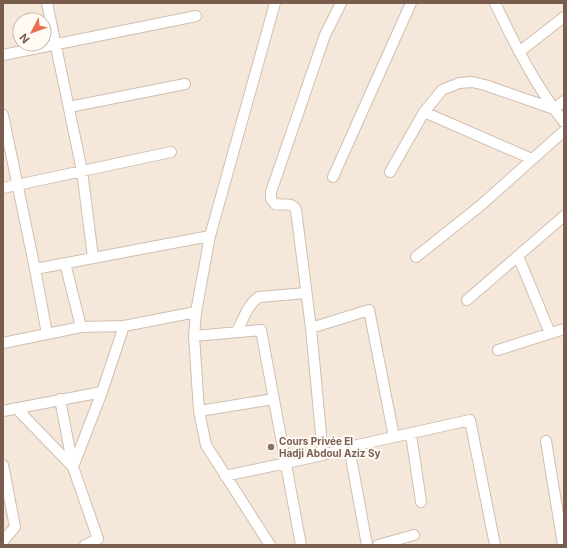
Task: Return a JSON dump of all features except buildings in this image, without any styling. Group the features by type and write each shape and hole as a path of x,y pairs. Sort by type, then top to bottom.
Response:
{"street":[{"path":"47,3 82,171 93,257"},
{"path":"270,545 206,445 199,411 194,336 196,312 210,236 275,3"},
{"path":"323,456 311,328 296,210 293,205 290,204 280,205 273,203 271,199 271,192 325,35 341,3"},
{"path":"333,177 411,3"},
{"path":"495,3 518,52 554,109 564,122"},
{"path":"3,55 196,16"},
{"path":"518,52 564,17"},
{"path":"390,172 424,112 442,90 459,83 472,82 485,85 554,109"},
{"path":"69,107 185,84"},
{"path":"554,109 564,101"},
{"path":"424,112 532,159"},
{"path":"3,115 47,334"},
{"path":"416,257 480,206 564,131"},
{"path":"3,188 171,152"},
{"path":"467,300 563,220"},
{"path":"35,269 210,236"},
{"path":"518,256 550,333"},
{"path":"65,263 81,327"},
{"path":"237,332 249,307 259,297 306,293"},
{"path":"311,328 369,310 394,436"},
{"path":"3,343 81,327 124,326 196,312"},
{"path":"73,467 102,392 124,326"},
{"path":"498,350 564,329"},
{"path":"194,336 260,330 301,545"},
{"path":"3,411 102,392"},
{"path":"199,411 274,399"},
{"path":"60,400 73,467 98,540 85,545"},
{"path":"16,408 73,467"},
{"path":"225,476 323,456 349,447 470,420 495,545"},
{"path":"411,434 421,502"},
{"path":"546,441 563,545"},
{"path":"349,447 367,545"},
{"path":"3,465 15,527 3,541"},
{"path":"378,545 414,534"}],"shaded area":[{"path":"3,3 564,3 564,545 3,545"}],"place":[{"name":"Cours Privée El Hadji Abdoul Aziz Sy","path":"271,447"}]}
